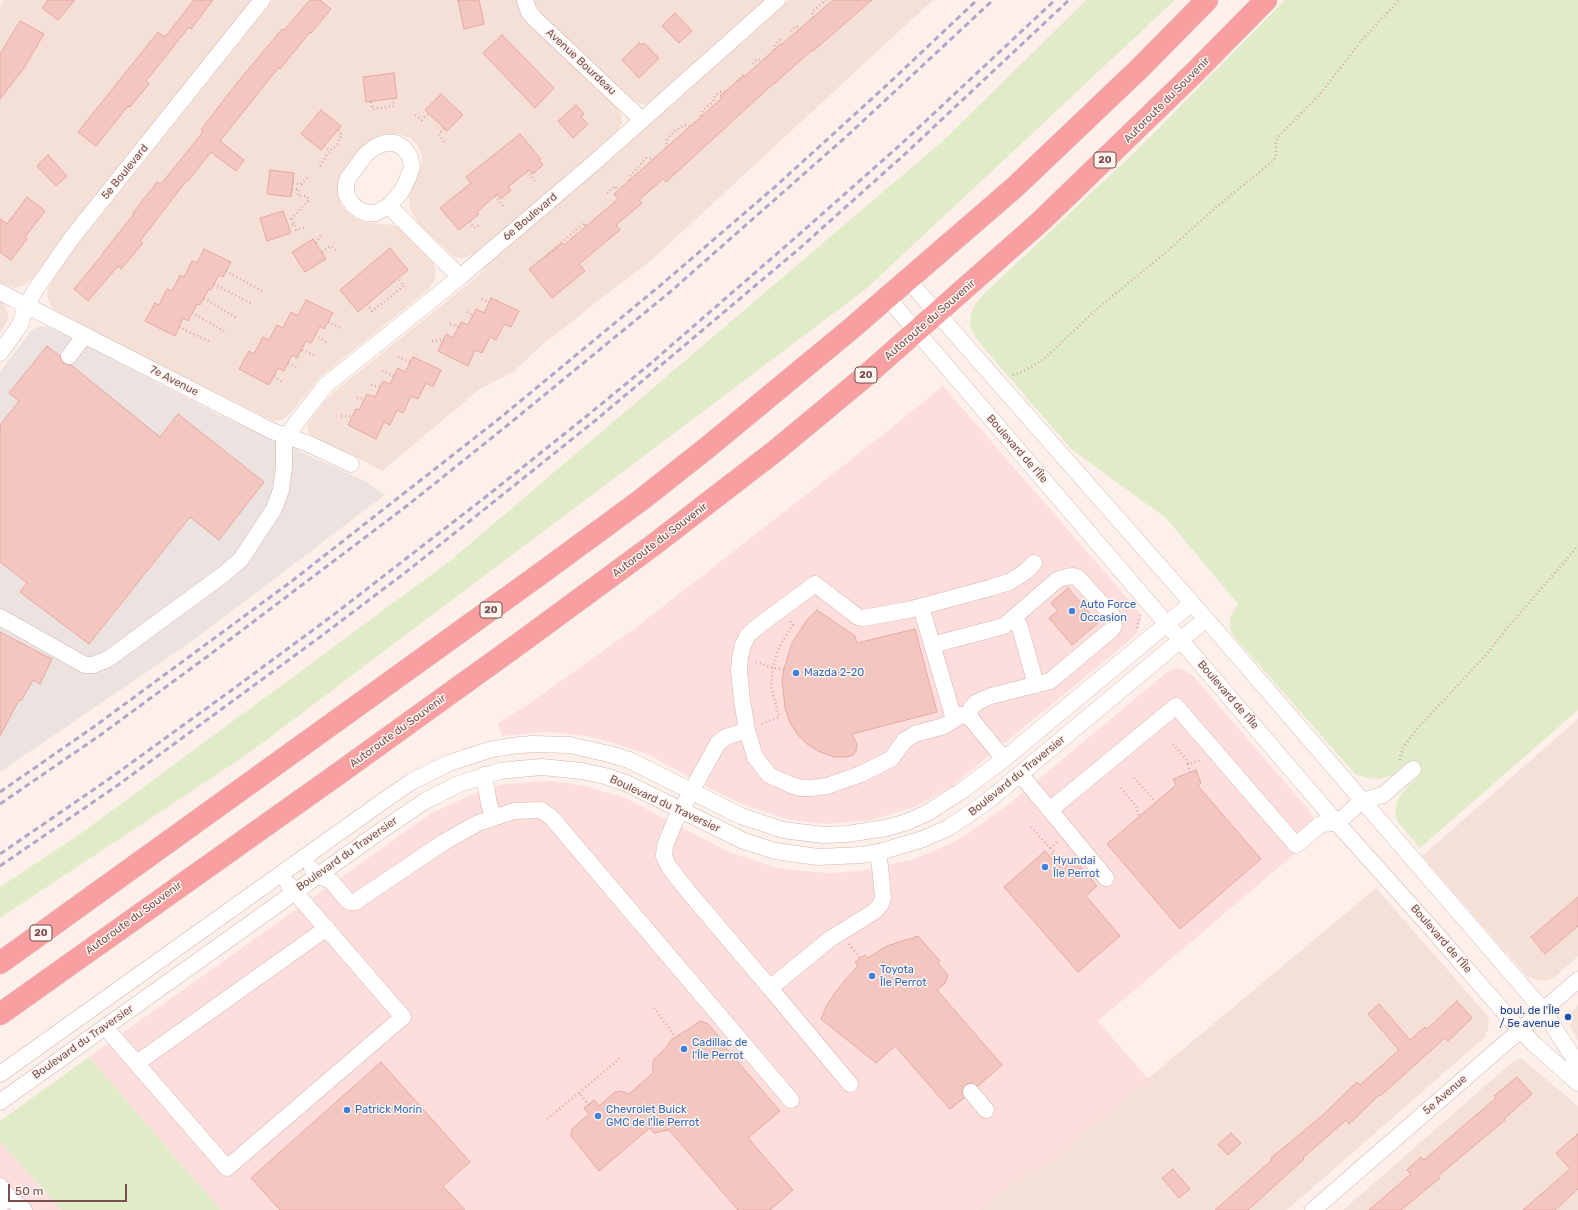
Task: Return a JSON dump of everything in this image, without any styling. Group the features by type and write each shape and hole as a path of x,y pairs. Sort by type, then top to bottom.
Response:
{"highway":[{"name":"20","path":"0,963 600,531 750,414 888,298 1033,171 1134,73 1206,0"},
{"name":"Autoroute du Souvenir","path":"0,1014 338,774 628,564 774,452 916,332 1034,227 1189,79 1266,0"}],"street":[{"name":"5e Boulevard","path":"0,353 20,325 26,306 36,289 71,239 262,0"},
{"name":"Avenue Bourdeau","path":"526,0 529,12 536,20 642,120"},
{"name":"6e Boulevard","path":"287,437 326,385 460,276 596,162 777,0"},
{"path":"385,143 395,143 404,148 410,157 412,167 400,192 389,206 376,213 367,213 359,210 352,204 346,194 346,184 350,174 366,154 375,147 385,143"},
{"path":"389,206 460,276"},
{"path":"908,280 1192,603 1543,1010 1578,1065"},
{"name":"7e Avenue","path":"0,292 265,428 309,444 351,464"},
{"name":"Boulevard de l'Île","path":"888,298 1337,823 1520,1030 1578,1083"},
{"path":"69,356 85,335"},
{"path":"0,617 85,665 93,665 108,658 224,574 241,559 274,509 280,490 284,467 284,442 287,437"},
{"path":"932,645 1004,626 1057,580 1066,577 1074,576 1078,578 1109,611 1114,620 1114,626 1111,630 1050,681 991,696 977,702 960,718 944,726 915,734 905,740 891,759 861,774 827,786 801,788 790,785 769,775 755,757 751,728 739,671 743,645 748,635 757,626 815,584 858,617 863,618 921,607 1009,582 1025,572 1034,563"},
{"name":"Boulevard du Traversier","path":"0,1074 411,782 449,763 489,750 532,744 570,745 629,760 741,816 782,830 823,835 847,834 886,828 907,822 927,813 963,790 1004,759 1192,603"},
{"path":"921,607 932,645 960,718"},
{"path":"1013,618 1021,630 1036,685"},
{"name":"Boulevard du Traversier","path":"0,1102 295,891 425,801 459,784 500,771 542,767 582,771 605,776 626,783 744,841 775,852 818,857 840,857 877,852 903,846 948,828 984,804 1021,775 1206,620"},
{"path":"1050,810 1176,706 1296,845 1321,824 1337,823 1362,801 1383,795 1410,772"},
{"path":"960,718 972,720 1004,759"},
{"path":"751,728 726,737 718,743 681,810 665,846 665,862 850,1084"},
{"path":"484,775 489,804 494,817"},
{"path":"1021,775 1106,878"},
{"path":"303,858 317,876 331,881 347,900 350,902 355,902 444,842 478,823 514,811 542,810 546,812 791,1100"},
{"path":"770,988 830,939 875,911 881,904 883,898 877,852"},
{"path":"105,1027 227,1168 403,1017 280,875"},
{"path":"137,1063 327,928"},
{"name":"5e Avenue","path":"1313,1210 1578,980"},
{"path":"971,1092 986,1110"},
{"path":"3,1196 24,1210"}],"path":[{"path":"813,18 812,12 826,0"},
{"path":"998,383 1007,377 1022,372 1044,359 1098,308 1274,160 1278,136 1320,94 1362,40 1399,0"},
{"path":"791,31 796,26 801,28"},
{"path":"774,50 775,44 781,40"},
{"path":"753,64 758,59 762,60"},
{"path":"737,81 746,73"},
{"path":"702,116 704,110 713,102 715,96 720,92 725,92"},
{"path":"371,102 372,109 394,106 393,99"},
{"path":"415,115 422,120 429,113"},
{"path":"666,148 667,139 675,131 684,125 690,126"},
{"path":"444,128 439,134 444,142"},
{"path":"320,166 330,150 335,148 342,135 338,129"},
{"path":"324,146 330,150"},
{"path":"630,180 630,176 646,158 654,159"},
{"path":"527,171 535,181"},
{"path":"293,183 301,184 309,176"},
{"path":"607,193 614,186 618,190"},
{"path":"286,220 292,218 308,201 307,196 298,196 299,189 292,189"},
{"path":"495,196 504,207"},
{"path":"292,218 296,230 307,227"},
{"path":"468,222 474,228 479,225"},
{"path":"546,256 584,223 586,226"},
{"path":"288,226 294,224"},
{"path":"316,243 322,234"},
{"path":"322,252 330,246 336,251"},
{"path":"226,271 262,291"},
{"path":"367,304 372,311 404,286 398,278"},
{"path":"214,284 252,304"},
{"path":"204,298 238,319"},
{"path":"482,299 489,302"},
{"path":"467,312 473,316"},
{"path":"192,313 224,331"},
{"path":"328,322 342,329"},
{"path":"450,324 458,327"},
{"path":"179,327 210,342"},
{"path":"315,335 328,343"},
{"path":"432,341 443,340"},
{"path":"302,350 316,356"},
{"path":"398,358 410,362"},
{"path":"288,363 297,367"},
{"path":"382,371 394,376"},
{"path":"274,376 283,383"},
{"path":"371,385 380,387"},
{"path":"356,398 365,399"},
{"path":"341,416 352,416"},
{"path":"1410,772 1401,765 1400,757 1403,748 1416,730 1486,655 1508,627 1578,546"},
{"path":"751,728 779,717 771,686 773,668 777,652 793,625"},
{"path":"773,668 784,669"},
{"path":"1173,744 1186,759 1190,773"},
{"path":"1188,764 1202,760"},
{"path":"1134,778 1156,802"},
{"path":"1121,788 1136,806 1139,816"},
{"path":"1031,827 1054,852 1050,856"},
{"path":"854,952 860,958"},
{"path":"654,1008 675,1036"},
{"path":"547,1118 580,1093 620,1058"},
{"path":"580,1093 589,1105"}],"shaded area":[{"path":"4,0 254,0 31,280 23,286 15,288 0,283 0,5"},
{"path":"273,0 518,0 618,109 621,115 622,123 615,135 491,241 475,253 464,258 456,258 419,225 410,209 410,193 421,166 422,154 417,145 410,138 398,134 384,134 369,141 359,152 339,190 341,205 351,216 364,222 394,225 401,228 430,257 434,264 436,274 434,281 430,288 319,378 289,415 281,420 273,421 119,344 55,310 50,304 47,295 48,288 69,255"},
{"path":"534,0 765,0 653,100 645,105 637,103 631,99 542,16 535,5"},
{"path":"788,0 933,0 656,256 543,344 513,372 480,389 382,471 313,437 309,433 307,429 308,424 324,402 334,392 478,276 491,259 618,153"},
{"path":"0,300 6,307 9,318 0,333"},
{"path":"44,326 64,334 217,414 365,481 385,495 192,641 0,772 0,372 30,332 37,327"},
{"path":"943,386 1141,614 1141,622 1136,634 1129,641 951,787 918,806 871,820 828,824 808,822 786,819 745,805 717,792 647,754 607,741 587,736 549,732 502,736 498,723 526,706 638,626"},
{"path":"1179,668 1194,677 1308,809 1313,817 1314,825 1304,846 1098,1021 1148,1079 1037,1171 1032,1165 979,1210 221,1210 89,1057 432,813 473,794 504,784 549,781 569,783 625,798 729,852 775,867 830,873 859,871 911,860 950,844 970,832 1009,804 1166,673 1172,669"},
{"path":"1578,719 1578,956 1556,976 1548,980 1541,981 1528,977 1524,973 1422,856"},
{"path":"1376,888 1487,1015 1489,1020 1488,1030 1484,1034 1486,1036 1287,1210 979,1210 1032,1165 1037,1171"},
{"path":"1578,1005 1578,1041 1569,1024 1572,1023 1572,1012"},
{"path":"1521,1058 1578,1106 1578,1210 1343,1210 1510,1064"},
{"path":"0,1141 61,1210 0,1210"}],"green space":[{"path":"1086,0 1175,0 867,288 249,753 0,918 0,887 80,834 450,561 945,139"},
{"path":"1285,0 1578,0 1578,710 1420,848 1398,822 1395,814 1397,803 1401,794 1420,774 1408,762 1392,775 1384,778 1374,779 1356,775 1231,633 1230,618 1238,604 1166,518 1071,449 976,338 970,327 971,314 975,304 988,290 1137,150"},
{"path":"89,1057 221,1210 61,1210 0,1141 0,1121"}],"building":[{"path":"48,0 75,0 58,20 42,8"},
{"path":"194,0 213,0 191,29 189,27 146,81 149,84 130,107 128,106 96,146 78,132 158,32 165,37"},
{"path":"310,0 320,0 331,9 280,69 279,67 220,141 244,160 236,171 211,152 188,181 187,180 140,241 143,243 121,269 118,266 88,301 74,289 103,254 157,182 161,184 203,132 201,130 232,89 282,29 284,30"},
{"path":"458,0 479,0 484,24 464,29"},
{"path":"833,0 872,0 774,83 666,182 663,179 639,200 642,203 616,225 620,230 579,264 585,271 552,298 529,269 562,243 564,245 618,199 614,194 722,98 720,96"},
{"path":"675,13 692,31 679,43 662,26"},
{"path":"20,21 44,34 24,68 0,99 0,54"},
{"path":"502,35 554,88 535,108 483,53"},
{"path":"639,43 641,45 644,43 659,58 639,78 622,60"},
{"path":"394,73 397,98 366,102 363,77"},
{"path":"441,94 463,115 447,131 425,110"},
{"path":"576,105 584,114 581,117 588,124 573,138 558,121"},
{"path":"321,110 341,126 321,150 301,134"},
{"path":"520,134 541,159 539,160 543,165 533,174 529,170 508,187 511,190 501,199 497,194 477,212 479,214 459,230 440,208 471,183 466,177"},
{"path":"48,155 67,176 56,186 37,166"},
{"path":"270,170 294,173 291,197 267,194"},
{"path":"27,197 45,211 25,237 27,239 11,260 0,252 0,219 7,224"},
{"path":"283,211 291,233 267,241 260,218"},
{"path":"313,239 326,259 305,272 292,252"},
{"path":"390,248 408,270 358,312 340,290"},
{"path":"204,249 231,262 223,277 219,275 211,290 209,289 200,305 197,304 188,321 183,318 175,336 145,321 155,303 159,305 167,289 172,291 180,275 184,277 192,261 197,263"},
{"path":"491,298 519,311 511,327 504,324 496,340 490,337 482,353 475,350 468,366 438,351 446,334 453,338 461,322 468,325 476,309 484,313"},
{"path":"306,300 333,313 324,329 320,326 311,343 306,341 297,358 292,355 284,371 278,368 269,385 239,369 249,351 254,354 263,337 269,340 277,325 283,328 291,312 298,316"},
{"path":"47,346 60,356 63,363 71,365 160,437 178,414 264,482 219,540 190,517 89,644 20,592 27,583 0,562 0,425 19,401 9,393"},
{"path":"413,357 441,370 433,387 426,383 418,399 411,396 403,413 397,410 390,425 384,422 376,439 348,425 356,409 359,410 367,394 375,397 383,381 390,384 398,368 405,372"},
{"path":"1068,588 1098,623 1072,645 1049,618 1058,611 1051,603"},
{"path":"817,610 855,636 857,643 915,629 937,712 852,734 857,744 856,751 853,755 847,757 834,757 818,751 807,744 798,735 790,723 785,708 782,680 792,643 807,620"},
{"path":"0,632 52,659 40,684 33,680 21,701 19,700 0,736"},
{"path":"1196,770 1201,783 1198,786 1261,859 1180,929 1107,844 1176,785 1173,779"},
{"path":"1045,851 1061,868 1072,857 1097,886 1086,896 1120,936 1078,972 1004,887"},
{"path":"1578,897 1578,926 1545,954 1531,937"},
{"path":"918,936 940,961 938,963 948,975 945,983 937,990 1002,1065 978,1086 970,1083 965,1085 962,1093 964,1098 950,1109 895,1046 876,1063 821,1019 827,1005 835,993 858,966 855,962 865,955 868,958 887,946"},
{"path":"1457,1001 1472,1018 1448,1041 1445,1038 1380,1096 1379,1095 1349,1124 1346,1120 1248,1210 1215,1210 1272,1160 1271,1158 1323,1115 1357,1082 1360,1085 1399,1050 1368,1014 1379,1004 1410,1040 1425,1027 1427,1029"},
{"path":"700,1021 708,1024 727,1046 725,1047 780,1111 748,1138 793,1190 770,1210 738,1210 669,1130 654,1133 650,1128 599,1171 571,1136 573,1128 589,1114 584,1108 594,1100 599,1106 615,1092 620,1091 629,1094 653,1073 653,1062 655,1058 665,1049 672,1039"},
{"path":"381,1062 470,1162 443,1186 465,1210 280,1210 251,1178"},
{"path":"1517,1077 1532,1094 1504,1119 1505,1120 1438,1176 1440,1178 1401,1210 1369,1210 1411,1174 1407,1170 1421,1157 1424,1160 1496,1098 1494,1096"},
{"path":"1231,1133 1241,1143 1228,1155 1218,1145"},
{"path":"1578,1134 1578,1189 1555,1210 1523,1210 1570,1169 1556,1153"},
{"path":"1173,1169 1190,1189 1179,1198 1162,1178"}],"railway":[{"path":"0,792 95,726 292,581 500,418 662,284 776,186 888,84 977,0"},
{"path":"0,804 99,736 208,656 408,505 509,424 670,292 848,135 993,0"},
{"path":"0,854 109,779 332,616 483,499 588,415 650,364 899,146 1055,0"},
{"path":"0,866 118,785 320,637 406,572 596,420 800,248 905,154 1069,0"}],"place":[{"name":"Auto Force Occasion","path":"1072,611"},
{"name":"Mazda 2-20","path":"796,673"},
{"name":"Hyundai Île Perrot","path":"1045,867"},
{"name":"Toyota Île Perrot","path":"872,976"},
{"name":"boul. de l'Île / 5e avenue","path":"1568,1017"},
{"name":"Cadillac de l'Île Perrot","path":"684,1049"},
{"name":"Patrick Morin","path":"347,1110"},
{"name":"Chevrolet Buick GMC de l'Île Perrot","path":"598,1116"}]}
